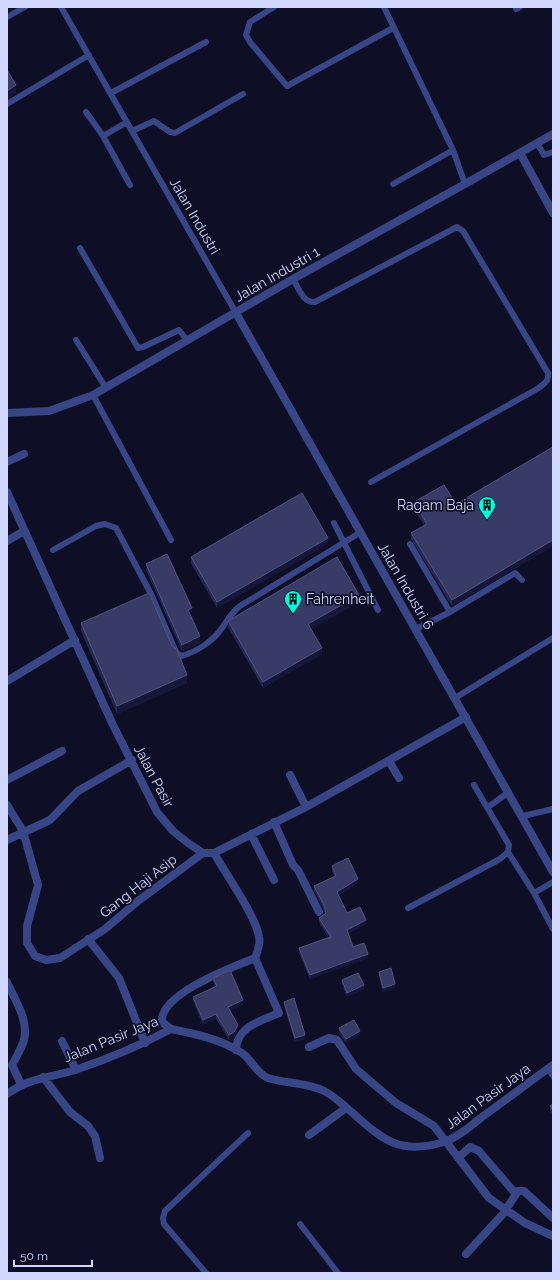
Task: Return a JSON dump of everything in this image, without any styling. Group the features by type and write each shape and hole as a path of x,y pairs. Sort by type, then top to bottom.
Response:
{"street":[{"name":"Jalan Industri 1","path":"7,413 49,411 93,395 293,279 553,134"},
{"path":"520,153 553,212"},
{"name":"Jalan Industri 6","path":"236,312 523,816 553,872"},
{"path":"7,462 24,454"},
{"name":"Jalan Pasir","path":"7,492 112,725 132,760 157,812 173,831 203,853"},
{"path":"7,541 24,531"},
{"path":"7,680 74,640"},
{"path":"203,853 214,853 306,807 466,717"},
{"path":"7,780 62,751"},
{"path":"7,840 23,831 39,826 50,820 78,790 112,773 132,760"},
{"path":"389,761 399,778"},
{"path":"290,775 306,807"},
{"name":"Gang Haji Asip","path":"7,806 23,831 38,885 27,926 27,943 35,956 46,960 60,958 105,929 138,901 203,853"},
{"path":"274,822 293,864 298,870 319,912"},
{"path":"251,834 274,880"},
{"path":"214,853 247,910 260,937 255,958 279,1013 262,1019 247,1028 239,1038 236,1050"},
{"path":"88,939 119,978 144,1043"},
{"path":"171,1028 162,1022 162,1015 181,994 215,974 255,958"},
{"path":"7,982 24,1022 25,1034 23,1045 10,1065 21,1084"},
{"name":"Jalan Pasir Jaya","path":"7,1094 21,1084 43,1077 76,1070 144,1043 171,1028 208,1036 244,1054 255,1069 267,1077 323,1090 336,1098 384,1140 397,1146 424,1146 446,1142 551,1070"},
{"path":"309,1047 329,1038 337,1040 356,1069 396,1103 434,1126 489,1198 505,1211 553,1236"},
{"path":"62,1041 76,1070"},
{"path":"43,1077 70,1112 88,1126 95,1136 100,1158"},
{"path":"309,1135 346,1108"},
{"path":"458,1158 470,1147 479,1151 515,1193"},
{"path":"466,1254 505,1211 515,1193 521,1190 524,1191 553,1218"}],"lane":[{"path":"7,17 25,7"},
{"name":"Jalan Industri","path":"61,7 236,312"},
{"path":"274,7 250,22 246,35 250,42 288,86 393,28"},
{"path":"384,7 452,150 465,184"},
{"path":"111,93 206,42"},
{"path":"7,104 89,55"},
{"path":"132,131 154,120 170,132 175,132 243,94"},
{"path":"86,112 103,136 130,185"},
{"path":"103,136 127,122"},
{"path":"537,143 544,155 553,152"},
{"path":"393,184 452,150"},
{"path":"293,279 306,300 309,302 315,302 457,227 463,231 548,373 549,378 537,389 371,482"},
{"path":"80,248 138,348 179,330 187,340"},
{"path":"76,340 106,388"},
{"path":"93,395 171,540"},
{"path":"334,523 378,610"},
{"path":"53,550 96,526 105,524 116,528 151,594 176,652 181,656 198,649 210,641 222,629 231,613 240,606 361,532"},
{"path":"410,544 450,612"},
{"path":"416,629 450,612 515,573 522,580"},
{"path":"455,698 553,638"},
{"path":"474,785 509,845 508,852 534,893 553,930"},
{"path":"488,808 509,792"},
{"path":"523,816 553,809"},
{"path":"408,908 500,859 508,852"},
{"path":"534,893 553,882"},
{"path":"206,1273 164,1224 163,1218 165,1211 248,1133"},
{"path":"300,1224 338,1273"}],"building":[{"path":"7,70 16,85 7,91"},
{"name":"Ragam Baja","path":"553,447 553,540 452,600 411,533 427,524 414,502 444,485 456,504"},
{"name":"Fahrenheit","path":"302,493 328,538 217,602 191,557"},
{"path":"167,554 192,608 188,610 200,636 182,645 146,564"},
{"name":"Fahrenheit","path":"337,557 359,595 308,624 322,648 263,682 228,621"},
{"path":"149,593 172,646 177,650 187,675 117,706 81,623"},
{"path":"348,858 358,879 337,892 347,913 360,907 366,920 347,930 353,947 364,943 368,954 310,975 299,948 331,937 319,918 326,913 324,905 314,886 336,876 332,866"},
{"path":"391,968 395,984 383,988 379,972"},
{"path":"230,970 243,1000 228,1007 238,1025 234,1032 229,1035 216,1014 203,1020 193,997 217,986 213,978"},
{"path":"358,973 364,985 347,993 342,980"},
{"path":"294,998 305,1035 295,1038 284,1002"},
{"path":"354,1020 360,1031 346,1039 339,1028"}],"place":[{"name":"Ragam Baja","path":"487,520"},
{"name":"Fahrenheit","path":"293,614"}]}
